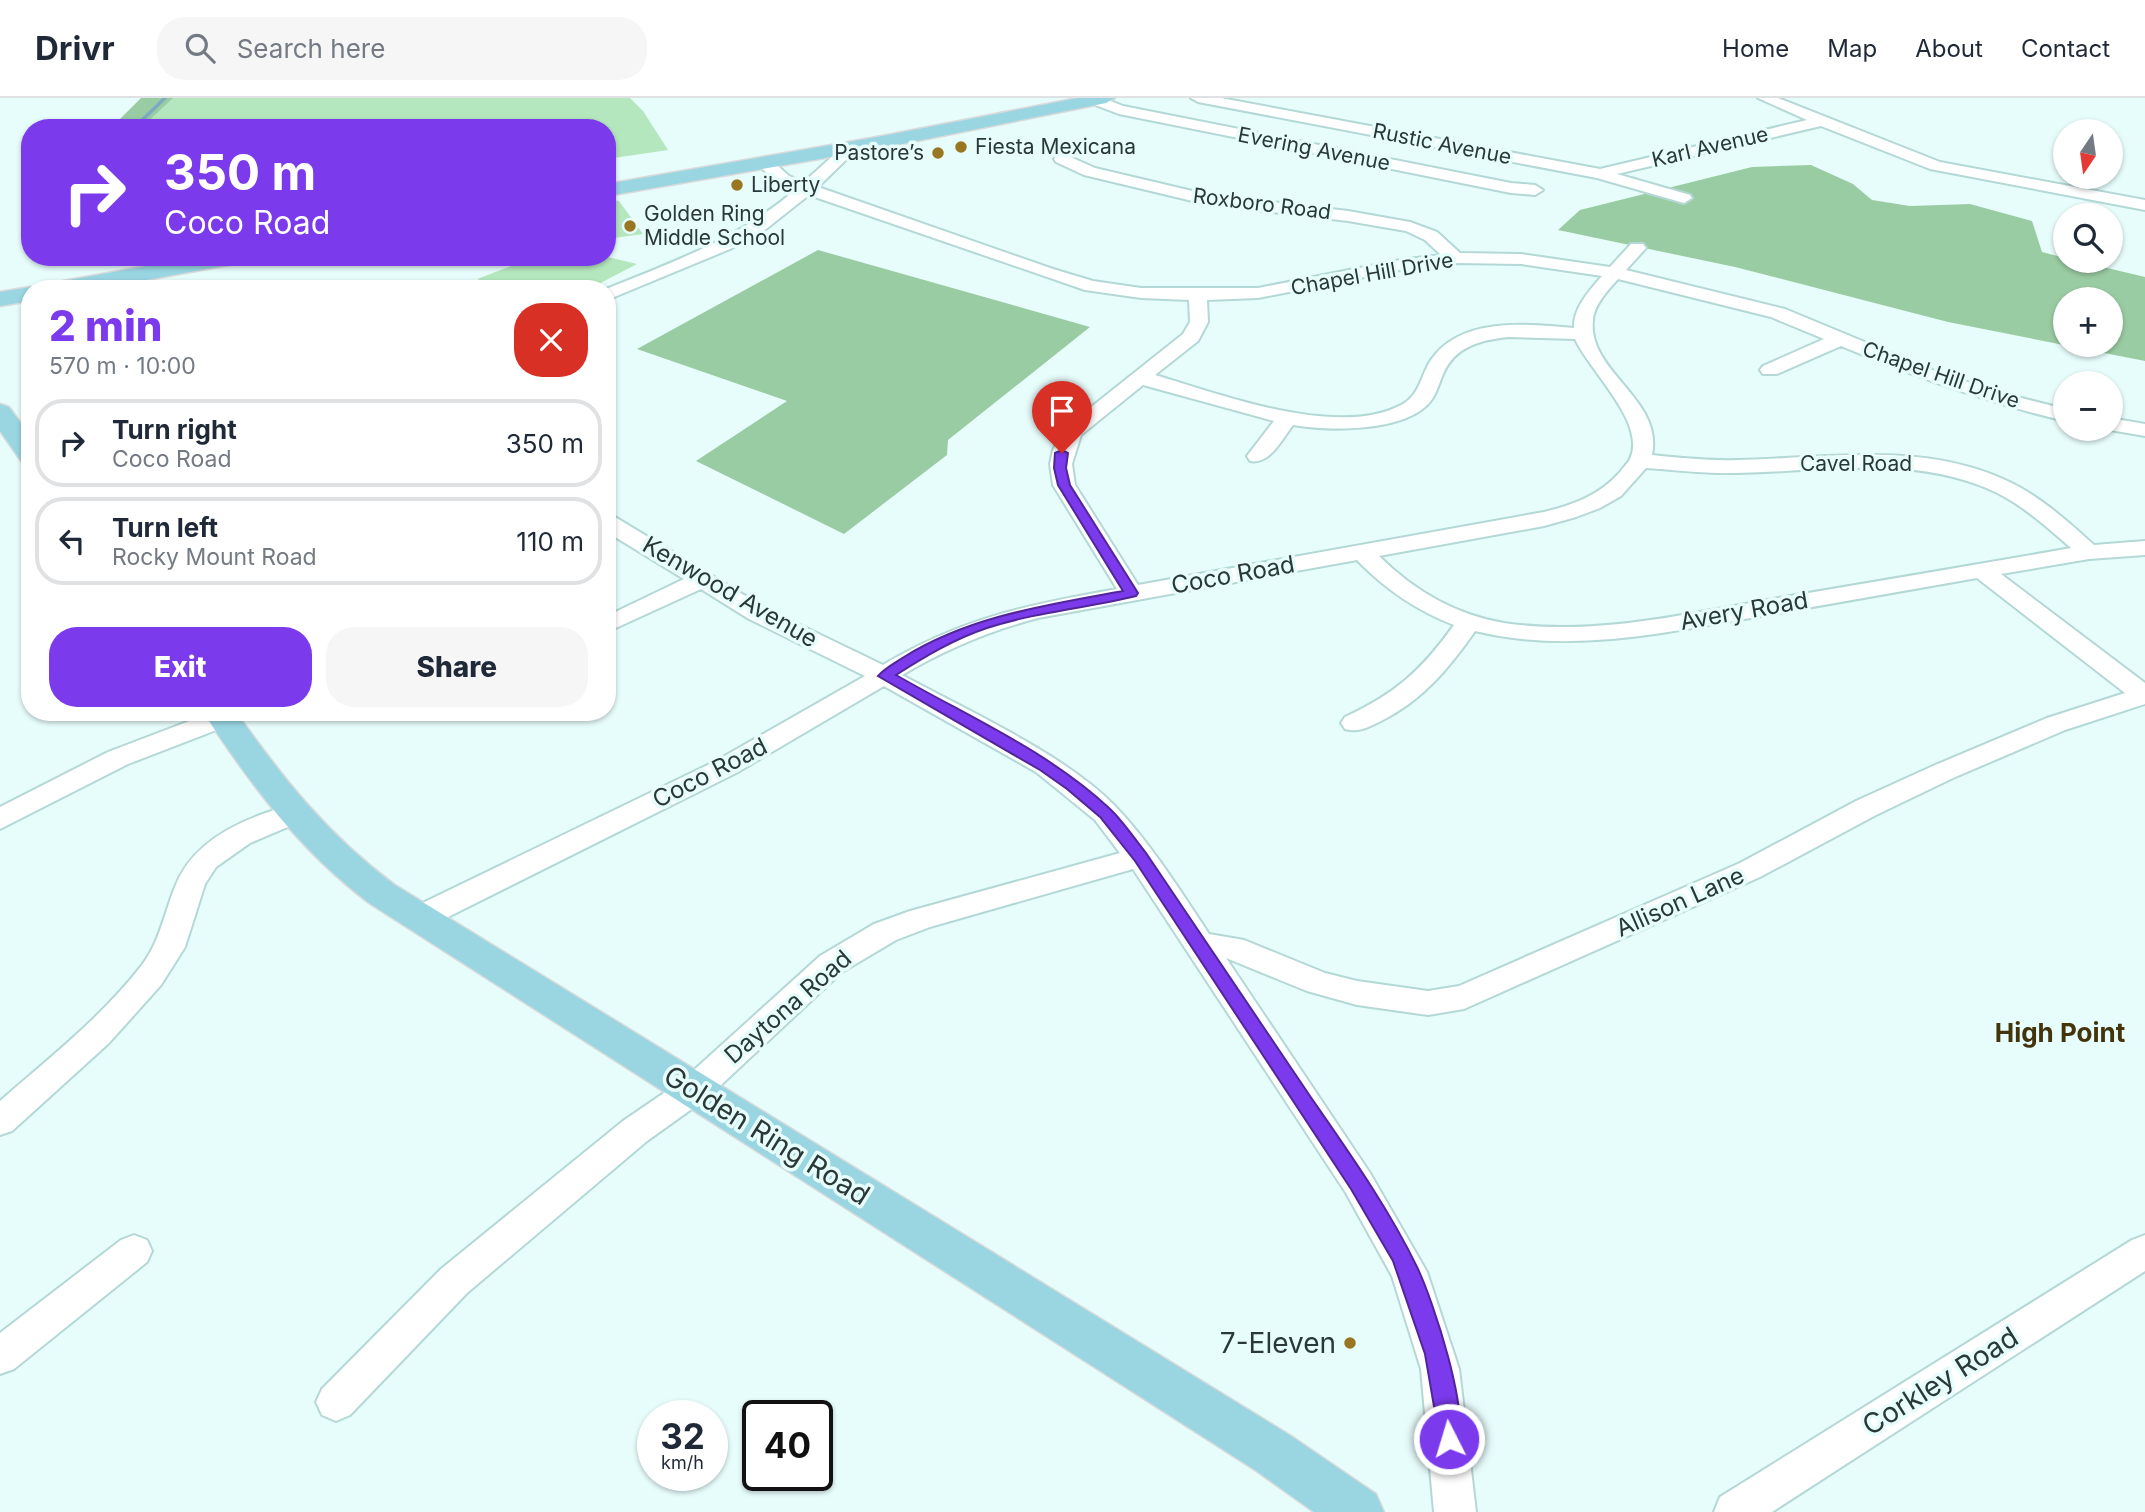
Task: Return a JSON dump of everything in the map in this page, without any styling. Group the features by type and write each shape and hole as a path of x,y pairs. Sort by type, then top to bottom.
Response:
{"main road":[{"path":"616,188 1101,99"},
{"path":"108,280 184,266"},
{"path":"0,299 21,296"},
{"path":"0,412 21,442"},
{"name":"Golden Ring Road","path":"225,721 292,814 321,846 355,875 419,918 1273,1453 1358,1512"}],"street":[{"name":"Rustic Avenue","path":"1198,98 1599,173 1684,198"},
{"path":"1765,98 1926,163 2145,205"},
{"name":"Evering Avenue","path":"1101,99 1119,110 1511,188 1535,190"},
{"name":"Karl Avenue","path":"1599,173 1821,121"},
{"path":"616,291 750,231 807,188 851,147"},
{"name":"Roxboro Road","path":"1062,159 1090,172 1205,199 1324,212 1410,227 1431,236 1455,258"},
{"name":"Chapel Hill Drive","path":"764,162 783,178 807,188 1068,280 1141,293 1198,295 1283,289 1400,265 1455,258 1521,259 1616,272 1758,307 1952,384 2053,412"},
{"path":"1637,248 1585,311 1582,334 1602,369 1633,410 1643,436 1640,461"},
{"path":"1131,593 1064,485 1060,460 1065,442 1073,431 1191,337 1199,321 1198,295"},
{"path":"1142,378 1287,419 1340,423 1397,414 1424,398 1444,356 1465,341 1505,332 1582,334"},
{"path":"1770,370 1840,339"},
{"path":"1258,456 1287,419"},
{"path":"2123,426 2145,430"},
{"name":"Cavel Road","path":"1640,461 1726,467 1882,460 1950,468 1984,479 2021,497 2089,552"},
{"name":"Coco Road","path":"419,918 726,767 926,650 981,626 1036,611 1544,519 1595,503 1618,487 1640,461"},
{"name":"Kenwood Avenue","path":"616,527 758,614 885,676 1046,766 1105,813 1141,857 1200,944 1358,1184 1409,1272 1440,1369 1445,1398 1454,1512"},
{"name":"Avery Road","path":"1363,552 1409,594 1439,610 1469,622 1506,631 1548,636 1602,635 2089,552 2145,548"},
{"path":"1981,570 2077,646 2145,695"},
{"path":"616,621 702,580"},
{"path":"1354,723 1395,704 1422,683 1469,622"},
{"name":"Allison Lane","path":"1200,944 1233,948 1318,983 1357,993 1428,1003 1464,997 1750,870 1866,808 1943,772 2056,724 2145,695"},
{"path":"0,819 118,758 207,721"},
{"path":"0,1121 94,1037 151,976 177,929 193,879 207,859 218,849 245,834 292,814"},
{"name":"Daytona Road","path":"337,1402 454,1280 635,1131 695,1089 831,964 885,932 921,919 1141,857"},
{"path":"3,1350 134,1251"},
{"name":"Corkley Road","path":"1735,1512 2145,1251"}],"green space":[{"path":"141,98 173,98 151,119 120,119"},
{"path":"146,98 630,98 643,111 668,150 616,158 616,119 125,119"},
{"path":"1811,165 1853,184 1872,200 1910,206 1970,204 2032,221 2042,252 2053,255 2053,273 2123,272 2145,277 2145,361 2123,357 2123,287 2053,287 2053,343 1948,322 1735,267 1558,230 1580,210 1752,167"},
{"path":"616,200 619,201 643,234 616,238"},
{"path":"818,250 1090,327 948,440 947,455 844,534 696,461 787,401 637,349"},
{"path":"616,259 637,264 606,280 477,279 511,266 616,266"}],"waterway":[{"path":"143,119 165,98"}],"place":[{"name":"Fiesta Mexicana","path":"961,147"},
{"name":"Pastore’s","path":"938,153"},
{"name":"Liberty","path":"737,185"},
{"name":"Golden Ring Middle School","path":"630,226"},
{"name":"7-Eleven","path":"1350,1343"}],"district":[{"name":"High Point","path":"2060,1033"}],"route":[{"path":"1062,453 1060,468 1064,485 1131,593 1004,618 926,650 885,676 1046,766 1073,785 1105,813 1141,857 1358,1184 1409,1272 1440,1369 1449,1439"}]}
